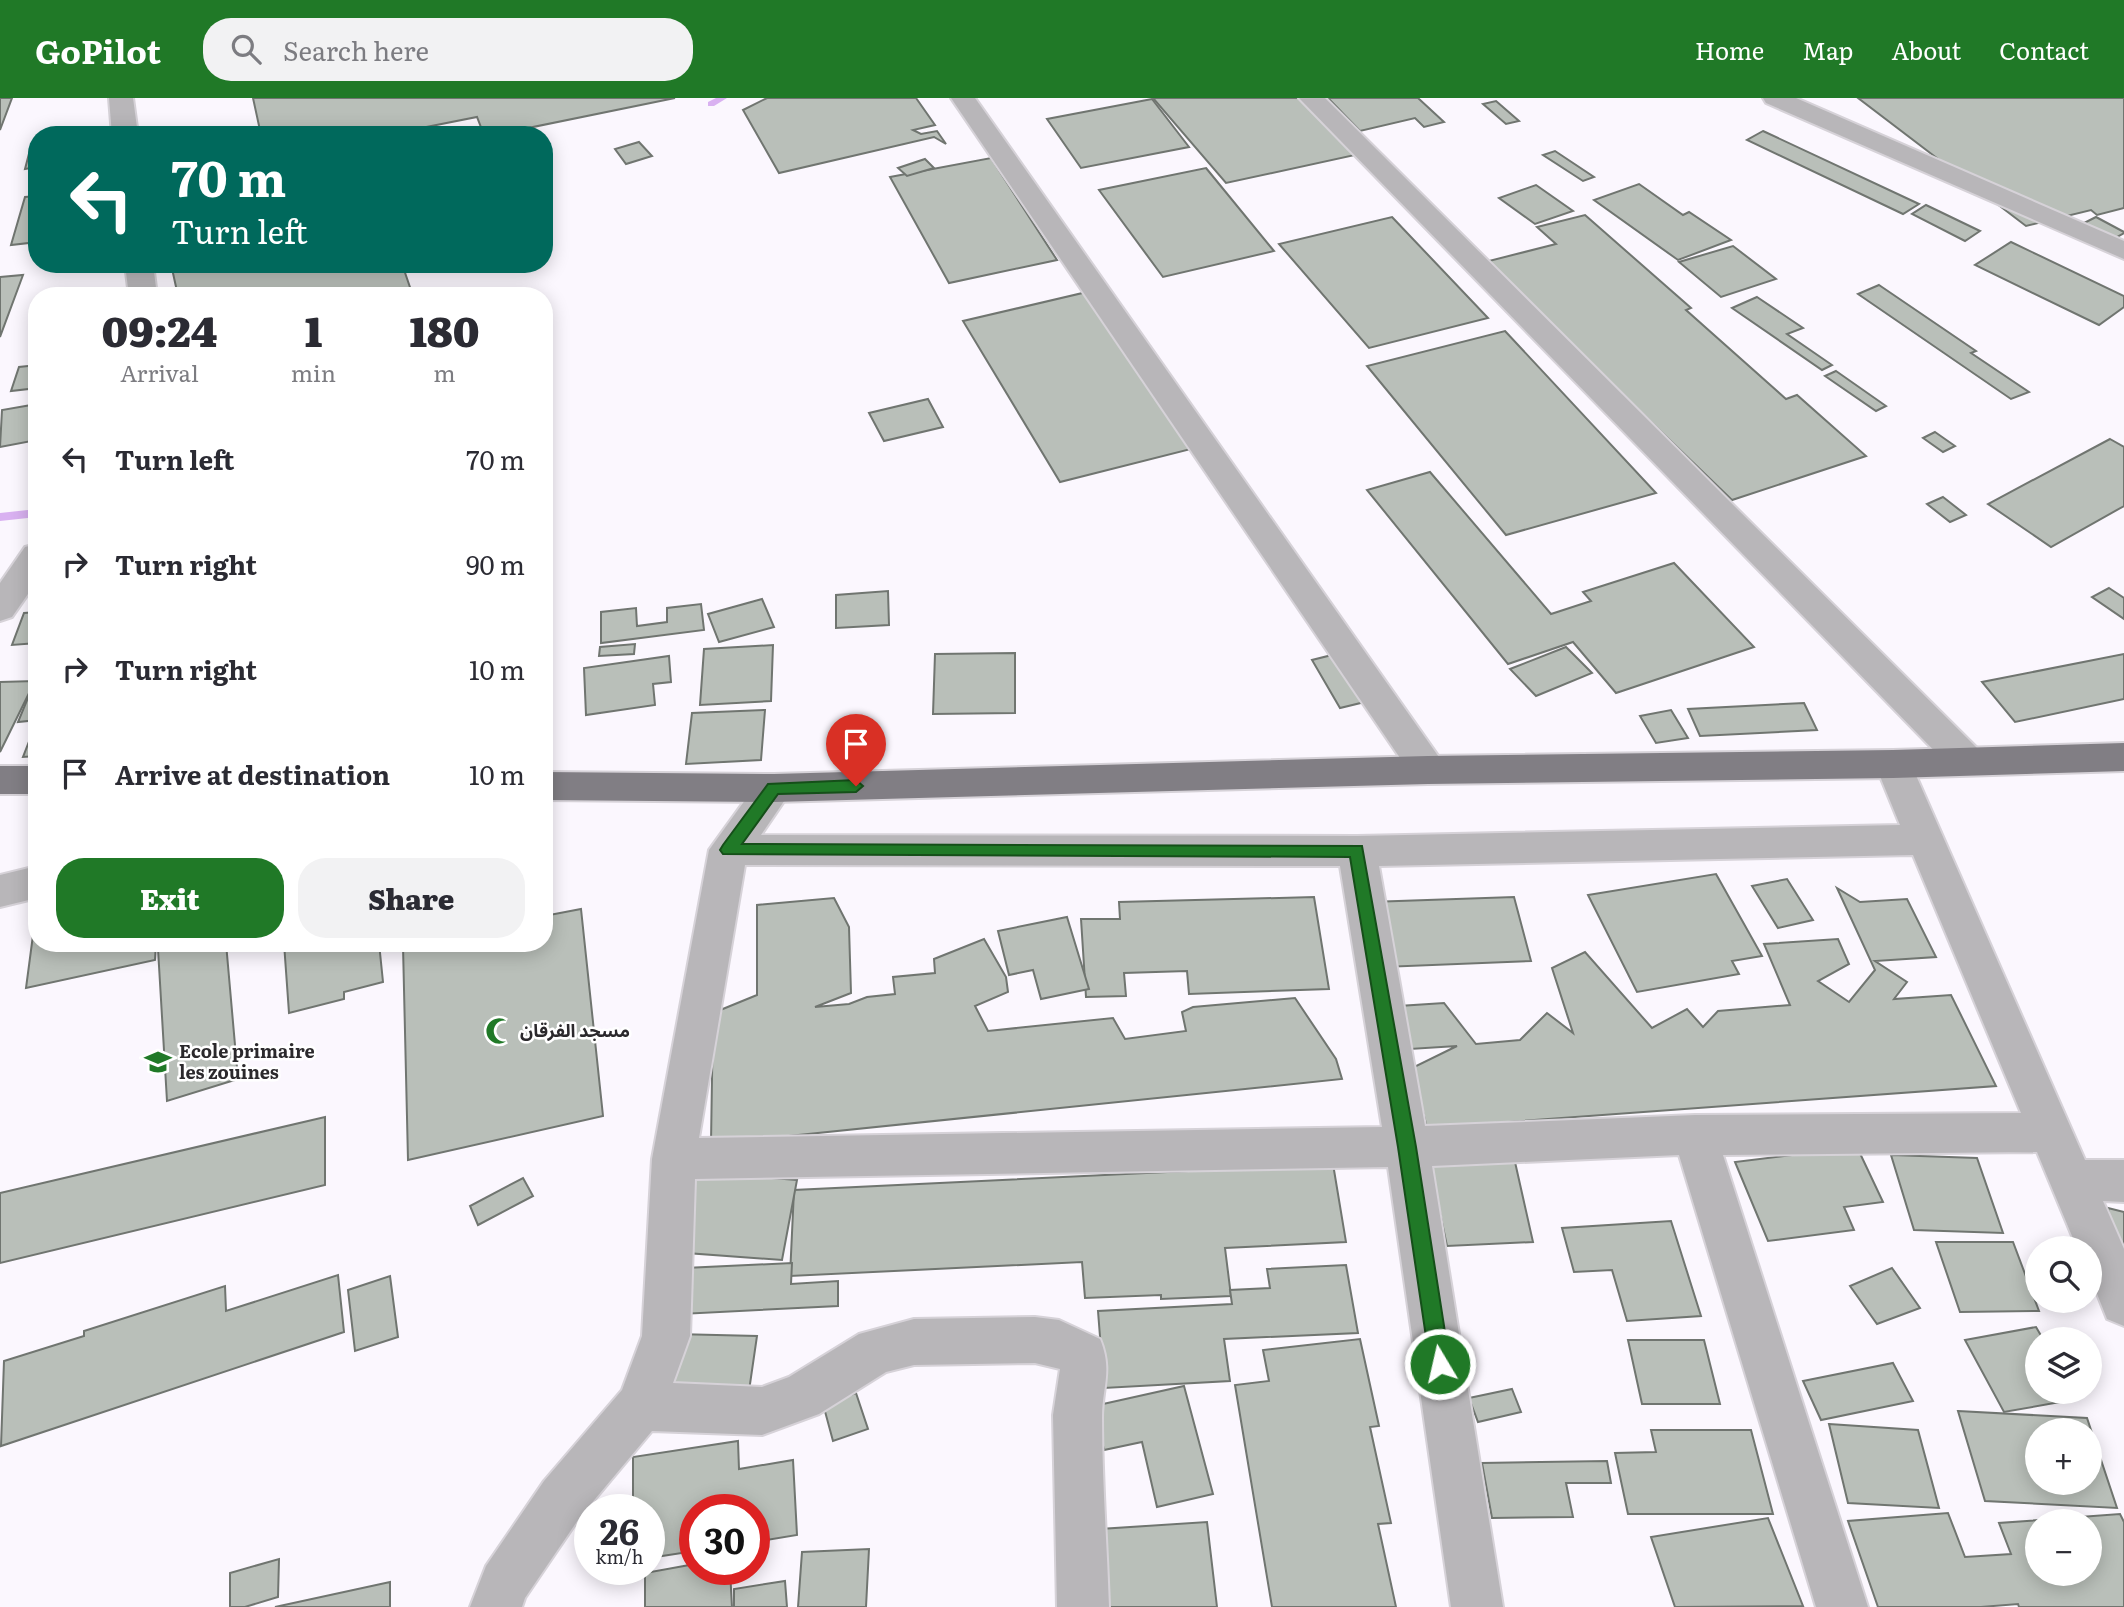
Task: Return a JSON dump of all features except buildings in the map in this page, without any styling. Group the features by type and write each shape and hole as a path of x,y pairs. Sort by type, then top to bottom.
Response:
{"main road":[{"path":"553,786 774,788 1428,770 1893,764 2124,757"},
{"path":"0,780 28,780"}],"street":[{"path":"121,98 124,126"},
{"path":"963,98 1428,770"},
{"path":"1311,98 1966,760"},
{"path":"1775,98 2124,251"},
{"path":"0,609 28,568"},
{"path":"1893,764 2053,1132 2124,1303"},
{"path":"496,1607 505,1584 562,1499 641,1406 666,1336 674,1158 728,850 774,788"},
{"path":"728,850 1357,850 1926,840"},
{"path":"1357,850 1407,1147 1477,1607"},
{"path":"0,891 28,884"},
{"path":"674,1158 1407,1147 1695,1135 2053,1132"},
{"path":"1695,1135 1842,1607"},
{"path":"2073,1180 2124,1181"},
{"path":"641,1406 762,1411 802,1397 876,1351 914,1342 1021,1340 1059,1343 1083,1356 1084,1374 1077,1415 1083,1607"}],"waterway":[{"path":"711,104 723,98"},
{"path":"0,517 28,514"}],"place":[{"name":"مسجد الفرقان","path":"499,1031"},
{"name":"Ecole primaire les zouines","path":"158,1062"}],"route":[{"path":"856,786 774,788 728,850 1357,850 1440,1364"}]}
